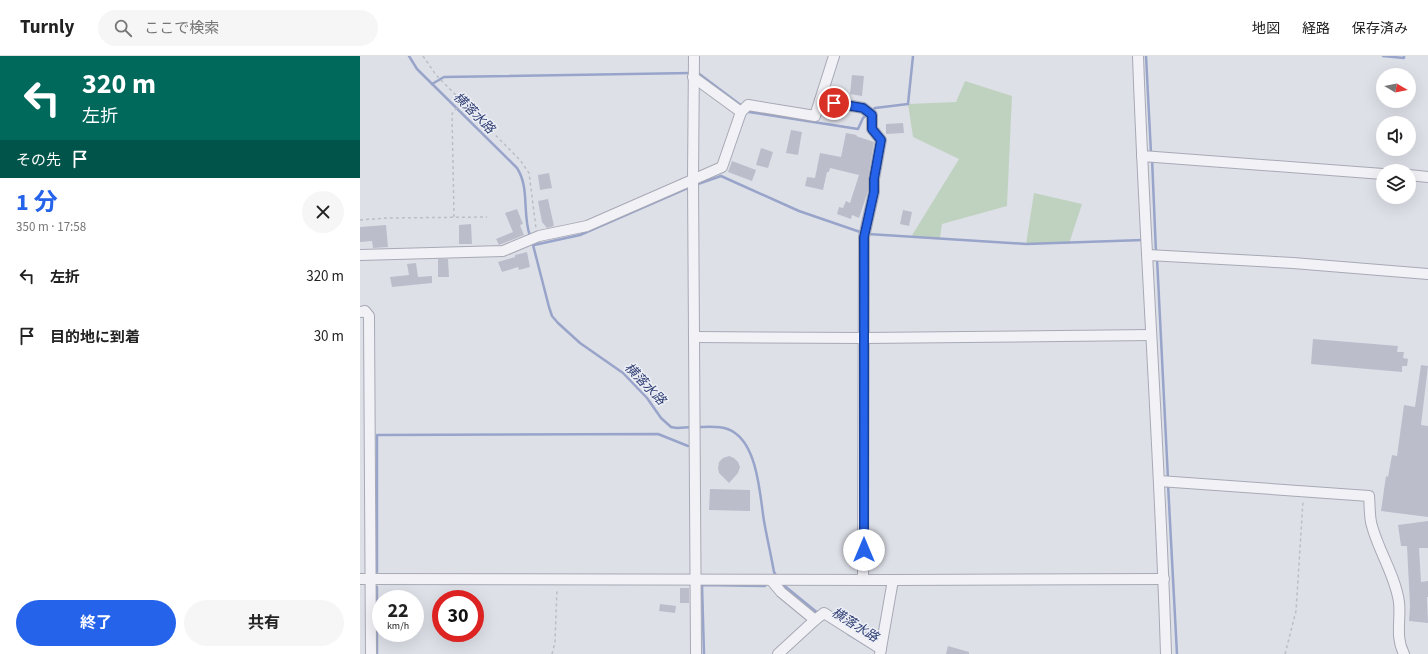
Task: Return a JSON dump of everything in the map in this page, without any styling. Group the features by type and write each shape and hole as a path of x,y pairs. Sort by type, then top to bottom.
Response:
{"street":[{"path":"694,56 693,191 696,437 696,654"},
{"path":"360,255 504,251 539,236 587,226 722,167 741,112 748,105 815,116 834,56"},
{"path":"1138,56 1164,579 1166,654"},
{"path":"694,72 741,112"},
{"path":"820,100 863,108 872,115 872,129 881,140 874,179 874,192 864,233 864,580"},
{"path":"1142,156 1376,173"},
{"path":"1416,176 1428,177"},
{"path":"1148,255 1293,263 1428,274"},
{"path":"360,312 365,312 369,316 371,654"},
{"path":"695,337 864,338 1151,335"},
{"path":"1159,481 1369,496 1371,526 1394,582 1398,596 1398,629 1404,654"},
{"path":"360,579 1164,579"},
{"path":"771,580 781,592 815,620"},
{"path":"778,654 824,613 880,652 893,580"}],"path":[{"path":"423,56 436,75 520,160 529,173 534,225 539,236"},
{"path":"454,217 452,114 462,101"},
{"path":"360,220 387,218 487,217"},
{"path":"1285,654 1296,611 1304,491"},
{"path":"552,654 555,642 558,579"}],"green space":[{"path":"965,81 1012,96 1007,206 942,224 940,238 911,237 959,159 913,137 908,104 956,102"},
{"path":"1034,193 1082,204 1069,244 1026,244"}],"building":[{"path":"852,75 864,76 862,96 850,94"},
{"path":"903,123 904,133 886,134 886,124"},
{"path":"791,130 802,132 798,155 786,153"},
{"path":"846,133 857,135 856,136 874,142 868,178 868,191 859,218 852,215 851,219 837,214 839,207 843,208 846,201 850,203 859,175 830,168 829,172 827,172 823,190 805,186 807,177 815,178 820,153 841,157"},
{"path":"761,148 773,152 768,168 756,165"},
{"path":"732,161 756,170 752,181 728,172"},
{"path":"549,173 552,188 540,190 538,175"},
{"path":"548,199 554,226 547,228 542,222 538,201"},
{"path":"517,209 523,224 520,225 524,235 499,245 496,239 513,232 505,213"},
{"path":"903,210 912,212 909,226 900,224"},
{"path":"471,224 472,244 459,244 459,225"},
{"path":"386,225 388,247 373,248 372,241 360,242 360,227"},
{"path":"527,252 530,267 519,270 518,267 502,272 498,262"},
{"path":"438,259 448,259 449,277 438,277"},
{"path":"416,263 418,277 432,276 432,283 392,287 390,277 409,275 407,264"},
{"path":"1313,339 1398,346 1397,352 1404,352 1403,358 1408,359 1407,366 1402,366 1402,372 1311,364"},
{"path":"1421,365 1428,366 1421,425 1428,426 1428,517 1381,511 1386,476 1388,477 1392,455 1397,456 1404,405 1415,407"},
{"path":"729,456 738,462 740,467 738,473 729,483 719,473 718,468 719,462 723,458"},
{"path":"710,489 750,490 750,511 709,510"},
{"path":"1428,521 1428,548 1419,548 1421,582 1428,581 1428,623 1409,621 1410,606 1407,546 1401,546 1398,525"},
{"path":"680,588 689,588 689,603 680,603"},
{"path":"660,604 676,606 675,613 659,611"},
{"path":"948,646 969,652 969,654 946,654"}],"waterway":[{"name":"横落水路","path":"409,56 417,69 517,168 521,176 525,193 526,219 530,236"},
{"path":"871,112 875,108 908,104 913,56"},
{"path":"1146,56 1151,153"},
{"path":"1383,56 1404,58 1404,56"},
{"path":"432,84 444,77 691,73"},
{"path":"696,73 742,106"},
{"path":"746,109 749,112 858,129 863,118 867,115"},
{"path":"1152,158 1156,253"},
{"path":"695,185 721,176 799,211 863,233"},
{"path":"534,245 580,235 690,187"},
{"path":"868,234 1026,244 1143,240"},
{"name":"横落水路","path":"532,241 549,307 552,316 558,323 580,343 623,373 647,398 661,418 671,427 692,427"},
{"path":"1157,258 1168,479"},
{"name":"横落水路","path":"697,427 717,427 731,430 743,440 749,450 757,474 766,534 774,572 777,577"},
{"path":"377,572 377,435 658,434 688,446"},
{"path":"1168,484 1177,654"},
{"name":"横落水路","path":"781,583 819,614"},
{"path":"704,654 702,585 765,586"},
{"path":"377,587 377,654"},
{"name":"横落水路","path":"848,634 876,651"}],"route":[{"path":"834,103 863,108 872,115 872,129 881,140 874,179 874,192 864,237 864,550"}]}
